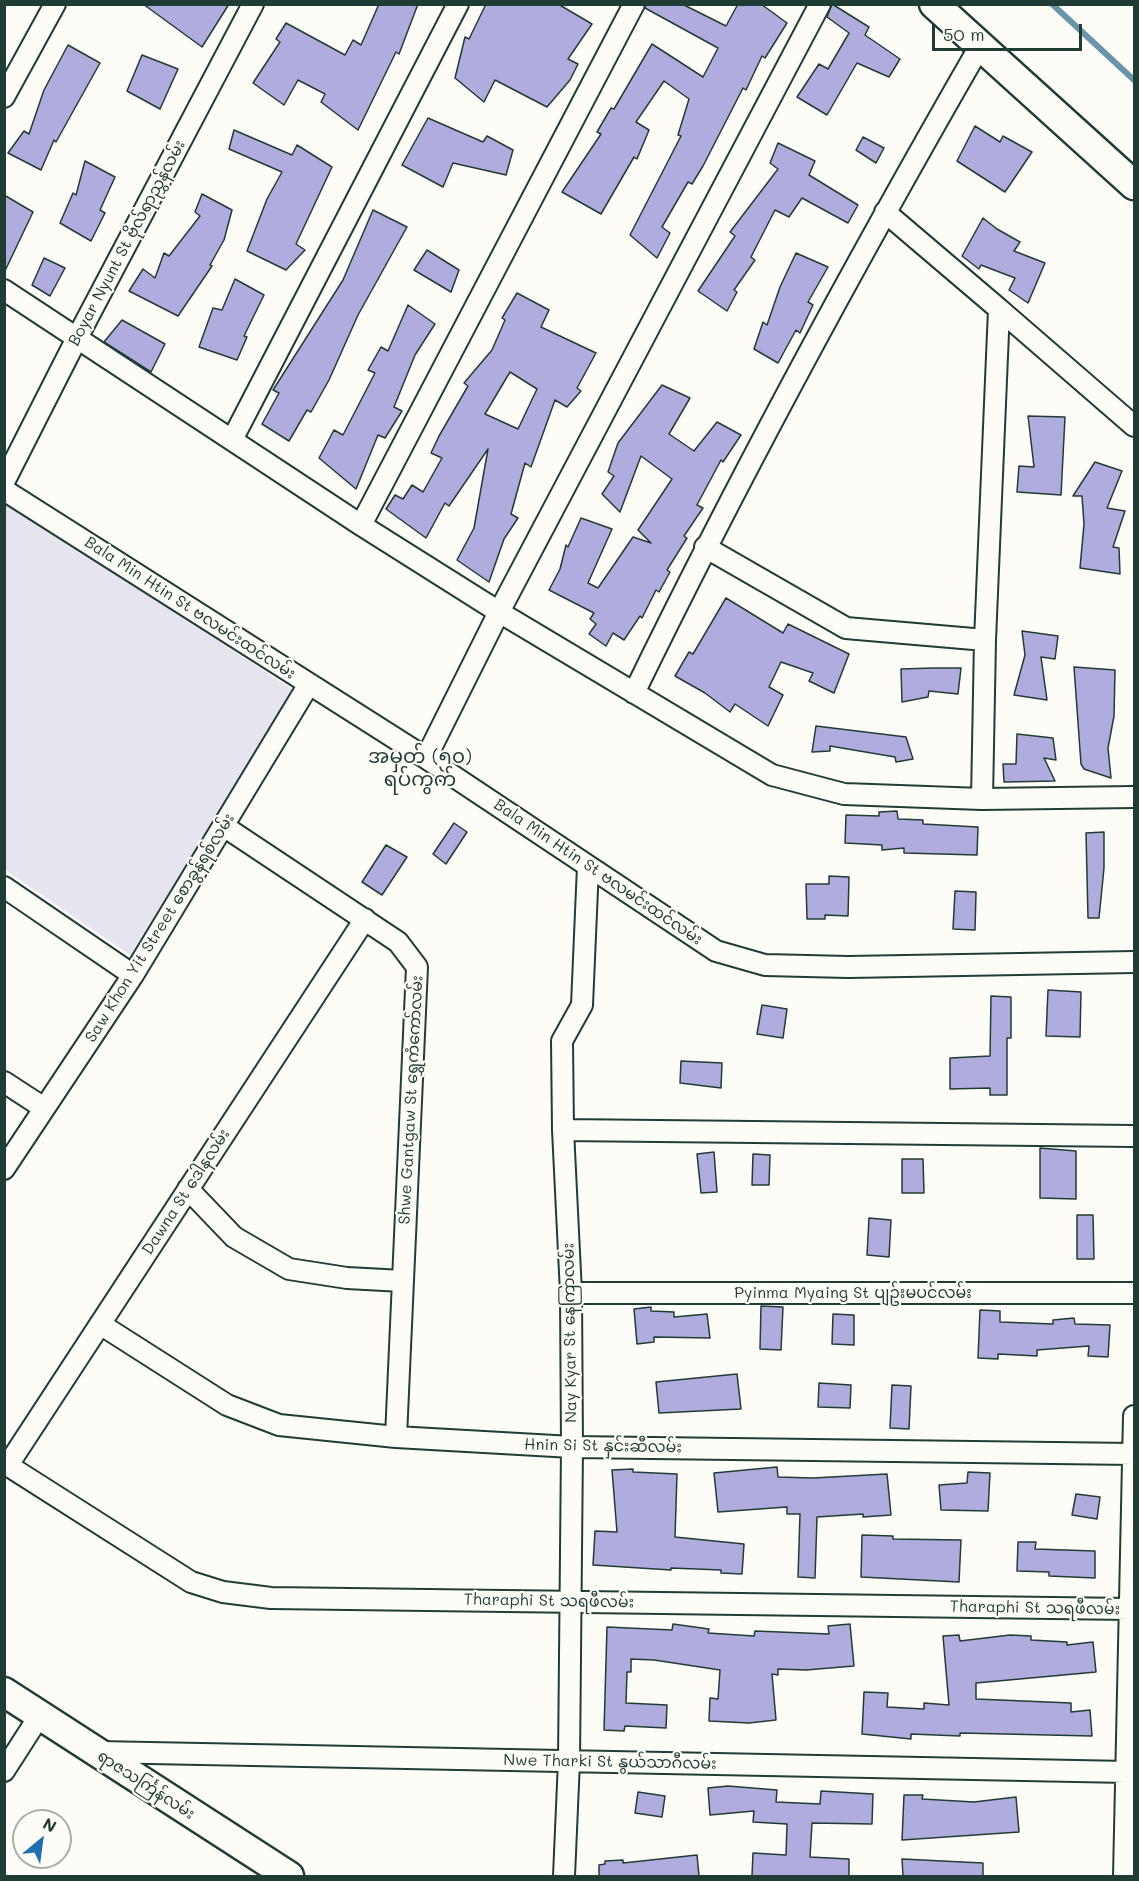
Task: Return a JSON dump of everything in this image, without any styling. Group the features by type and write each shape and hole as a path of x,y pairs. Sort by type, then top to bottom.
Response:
{"main road":[{"path":"934,4 1134,185"},
{"name":"ရာဇသင်္ကြန်လမ်း","path":"4,1692 289,1876"}],"street":[{"path":"4,97 55,4"},
{"name":"Boyar Nyunt St ဗိုလ်ရာညွှန်လမ်း","path":"4,482 253,4"},
{"path":"233,438 458,4"},
{"path":"361,525 634,4"},
{"path":"426,758 499,612 820,4"},
{"path":"634,693 705,547 885,212 980,46"},
{"path":"885,212 1134,426"},
{"path":"4,290 233,438 361,525 499,612 772,775 844,794 982,799 1134,797"},
{"path":"982,799 985,640 999,309"},
{"name":"Bala Min Htin St ဗလမင်းထင်လမ်း","path":"4,490 426,758 716,951 765,965 848,967 1134,962"},
{"path":"705,547 846,628 985,640"},
{"name":"Saw Khon Yit Street စောခွန်ရစ်လမ်း","path":"4,1169 134,975 309,684"},
{"name":"Shwe Gantgaw St ရွှေကံကော်လမ်း","path":"225,827 398,942 417,967 396,1437"},
{"name":"Nay Kyar St နေကြာလမ်း","path":"564,1876 568,1761 572,1447 571,1293 562,1130 562,1041 582,1005 588,866"},
{"path":"4,887 134,975"},
{"name":"Dawna St ဒေါနလမ်း","path":"6,1464 365,919"},
{"path":"4,1082 44,1108"},
{"path":"562,1130 1134,1136"},
{"path":"188,1188 234,1237 289,1269 347,1278 403,1281"},
{"name":"Pyinma Myaing St ပျဥ်းမပင်လမ်း","path":"571,1293 1134,1293"},
{"name":"Hnin Si St နှင်းဆီလမ်း","path":"100,1324 226,1405 279,1425 396,1437 572,1447 1134,1454"},
{"path":"1124,1876 1134,1416"},
{"name":"Tharaphi St သရဖီလမ်း","path":"6,1464 191,1582 223,1592 271,1598 1130,1610"},
{"path":"4,1771 40,1715"},
{"name":"Nwe Tharki St နွယ်သာဂီလမ်း","path":"94,1752 1127,1772"}],"shaded area":[{"path":"5,501 295,691 130,955 5,870"}],"building":[{"path":"143,4 229,4 202,47"},
{"path":"379,4 418,4 399,54 396,52 358,130 321,102 325,94 298,80 284,105 253,83 280,42 276,39 286,23 345,55 353,40 361,45"},
{"path":"486,4 558,4 592,24 568,59 578,64 570,80 547,107 495,80 484,102 455,78 465,37 469,39"},
{"path":"646,4 682,4 726,26 738,4 761,4 787,23 765,58 762,56 746,90 743,88 703,166 692,184 688,182 662,227 670,233 657,258 630,235 681,136 678,135 689,99 664,81 636,122 649,130 637,159 634,157 601,214 562,192 601,134 597,132 611,108 614,109 652,44 703,77 718,48 645,8"},
{"path":"832,4 869,27 865,35 900,59 889,77 857,63 827,115 797,97 819,64 828,69 849,33 827,17"},
{"path":"68,45 100,63 56,142 54,140 41,170 8,153 24,131 29,134 44,90"},
{"path":"142,55 178,69 160,109 127,91"},
{"path":"428,118 483,142 487,136 513,150 506,175 453,163 443,187 402,165"},
{"path":"975,126 1000,142 1003,136 1032,152 1005,192 957,161"},
{"path":"234,130 292,155 297,145 332,167 296,244 305,250 286,270 247,251 267,199 282,172 229,149"},
{"path":"863,137 884,148 876,163 856,150"},
{"path":"778,143 815,161 809,175 858,205 848,223 802,198 789,217 775,210 751,257 755,260 734,290 737,292 727,311 698,291 735,236 730,232 778,169 770,163"},
{"path":"85,161 115,177 100,210 105,213 91,241 60,223 73,193 76,195"},
{"path":"202,194 232,210 224,240 210,265 212,266 178,316 129,291 143,269 155,278 164,253 169,256 200,216 195,212"},
{"path":"4,195 33,212 4,273"},
{"path":"373,210 407,227 358,315 329,380 311,412 307,410 289,441 262,424 279,393 273,390 343,280"},
{"path":"983,218 1020,242 1014,251 1045,263 1028,303 1009,290 1015,278 981,265 979,269 962,256"},
{"path":"427,250 459,270 451,292 414,270"},
{"path":"796,253 828,267 808,302 813,305 800,333 796,330 778,363 754,349 763,322 767,325 780,287"},
{"path":"44,258 65,268 50,296 32,285"},
{"path":"235,279 264,295 244,336 247,337 237,360 199,347 213,308 222,310"},
{"path":"517,293 549,310 541,327 596,353 577,388 581,391 567,407 555,400 531,467 525,463 511,514 518,518 504,539 489,582 457,560 474,528 488,449 449,506 445,503 426,538 386,509 395,495 403,499 412,485 423,492 442,458 431,453 468,386 464,383 492,350 505,320 502,318","holes":["510,372 537,389 518,429 485,414"]},
{"path":"408,305 435,324 415,355 394,407 402,411 385,438 378,435 356,489 319,458 334,430 343,435 375,373 368,370 381,347 388,351"},
{"path":"122,320 165,344 151,372 104,342"},
{"path":"662,385 690,398 669,434 694,451 717,422 741,435 723,462 721,460 697,505 703,508 684,536 687,538 667,570 670,572 659,592 656,590 642,618 640,616 624,640 613,633 606,646 589,634 596,624 590,619 594,613 549,590 560,569 566,545 568,547 581,518 612,529 588,583 598,588 633,537 651,543 638,530 672,479 641,456 620,512 602,494 614,476 608,472 618,443"},
{"path":"1028,416 1065,417 1061,495 1017,492 1019,466 1034,467"},
{"path":"1095,462 1122,471 1107,508 1125,511 1113,547 1119,548 1120,574 1080,568 1084,524 1082,496 1073,496"},
{"path":"726,598 783,633 788,624 849,654 834,693 809,681 813,673 781,662 769,687 783,695 768,726 735,704 730,712 705,693 675,676 689,652 693,654"},
{"path":"1022,631 1058,636 1055,659 1041,657 1047,700 1014,695 1025,655"},
{"path":"1074,667 1115,670 1114,716 1108,748 1111,778 1084,769 1081,764"},
{"path":"961,668 958,694 929,691 928,697 902,702 901,669"},
{"path":"816,726 906,737 913,759 896,762 895,757 830,746 830,751 812,752"},
{"path":"1017,734 1053,738 1056,760 1044,758 1055,781 1004,782 1003,764 1016,764"},
{"path":"897,811 898,819 923,820 923,824 978,827 977,855 904,853 904,848 882,850 882,845 845,843 846,815 879,816 879,812"},
{"path":"454,823 467,832 446,864 433,854"},
{"path":"1104,832 1104,868 1099,918 1088,918 1086,833"},
{"path":"386,845 407,857 382,895 362,882"},
{"path":"829,876 849,877 848,916 825,915 825,919 807,919 806,884 829,884"},
{"path":"955,891 976,892 975,930 953,929"},
{"path":"1048,990 1081,992 1080,1037 1046,1036"},
{"path":"991,996 1011,997 1011,1038 1007,1038 1007,1095 990,1095 990,1088 950,1089 950,1058 990,1056"},
{"path":"762,1005 787,1009 783,1038 757,1034"},
{"path":"681,1061 722,1063 721,1088 680,1083"},
{"path":"1040,1148 1076,1151 1076,1199 1040,1198"},
{"path":"714,1152 717,1192 701,1193 697,1154"},
{"path":"753,1154 770,1155 769,1185 752,1185"},
{"path":"902,1159 923,1159 924,1193 902,1193"},
{"path":"1077,1215 1093,1215 1094,1259 1077,1259"},
{"path":"869,1218 891,1220 889,1257 867,1255"},
{"path":"761,1306 783,1307 781,1350 760,1349"},
{"path":"651,1307 651,1311 674,1312 674,1317 707,1314 710,1338 654,1337 654,1342 637,1344 634,1309"},
{"path":"980,1310 1000,1311 1000,1322 1053,1324 1053,1320 1074,1318 1075,1324 1110,1325 1108,1357 1088,1356 1089,1346 1037,1350 1037,1356 998,1354 998,1359 978,1358"},
{"path":"833,1314 854,1315 854,1345 832,1344"},
{"path":"737,1374 741,1409 659,1413 656,1382"},
{"path":"819,1383 851,1385 850,1408 818,1407"},
{"path":"892,1385 911,1386 909,1429 890,1428"},
{"path":"777,1467 778,1477 813,1478 887,1474 891,1515 817,1517 815,1578 798,1577 800,1514 787,1514 787,1507 718,1512 714,1473"},
{"path":"633,1469 633,1472 677,1474 675,1537 744,1544 742,1574 721,1573 721,1570 671,1568 671,1570 593,1565 595,1531 617,1532 612,1470"},
{"path":"968,1472 990,1473 988,1511 941,1510 939,1485 967,1483"},
{"path":"1076,1494 1100,1497 1097,1519 1072,1515"},
{"path":"862,1535 893,1536 893,1539 961,1540 959,1582 861,1577"},
{"path":"1018,1542 1036,1542 1035,1549 1095,1551 1095,1578 1049,1576 1049,1572 1017,1571"},
{"path":"673,1624 709,1629 708,1633 754,1636 755,1631 829,1634 828,1626 850,1624 854,1666 806,1670 778,1669 778,1675 772,1674 776,1720 749,1723 709,1721 710,1698 718,1699 720,1670 654,1660 631,1659 631,1672 627,1672 626,1703 667,1705 666,1728 625,1726 624,1731 604,1730 607,1627 672,1630"},
{"path":"959,1635 960,1641 1010,1635 1031,1636 1031,1640 1067,1642 1067,1645 1093,1642 1096,1672 976,1683 976,1699 1071,1703 1071,1712 1090,1710 1092,1736 960,1733 960,1736 911,1734 911,1739 862,1734 864,1692 888,1693 887,1707 924,1709 924,1703 949,1705 943,1636"},
{"path":"728,1786 777,1790 776,1802 820,1804 821,1791 873,1794 872,1824 812,1823 810,1857 849,1859 849,1876 752,1876 753,1853 786,1855 787,1824 753,1822 754,1811 710,1815 708,1788"},
{"path":"638,1792 665,1796 662,1817 635,1813"},
{"path":"904,1795 923,1795 922,1799 974,1802 1016,1797 1019,1832 902,1840"},
{"path":"697,1855 699,1876 599,1876 599,1865 605,1864 605,1861 623,1860 623,1863"},
{"path":"902,1859 983,1863 983,1876 903,1876"}],"waterway":[{"path":"1052,4 1134,80"}],"district":[{"name":"အမှတ် (၅၀) ရပ်ကွက်","path":"420,768"}]}
